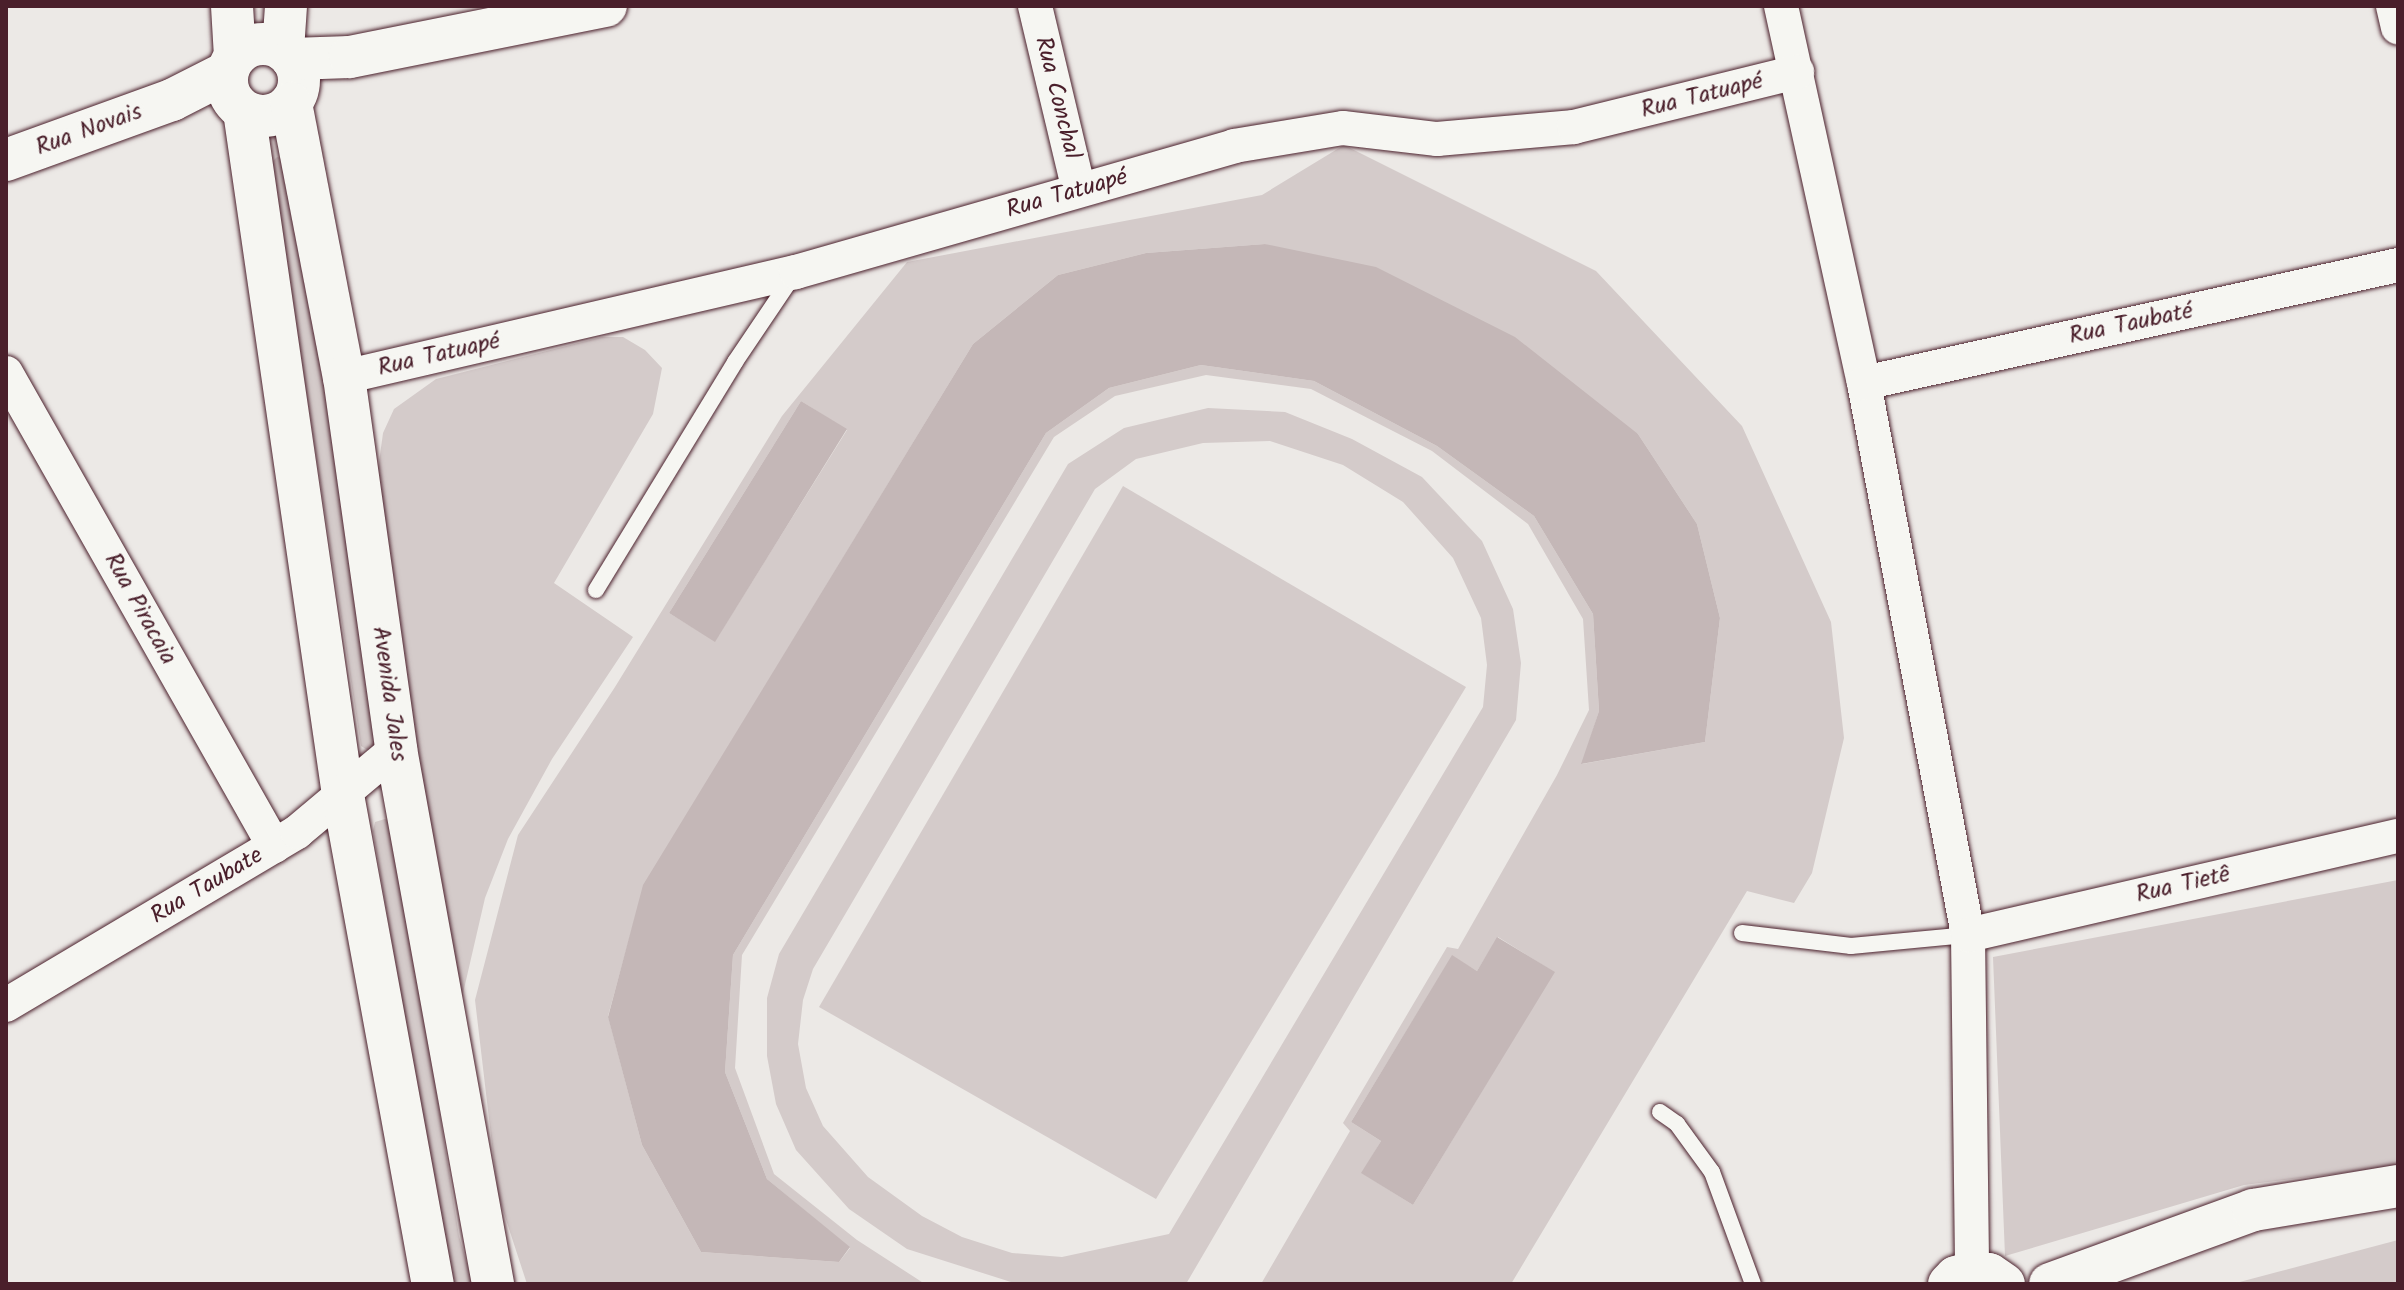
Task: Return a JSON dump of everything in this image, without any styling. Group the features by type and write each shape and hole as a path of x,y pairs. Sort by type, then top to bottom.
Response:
{"street":[{"path":"232,6 234,84 343,795 433,1284"},
{"name":"Avenida Jales","path":"286,6 291,75 344,377 396,749 493,1284"},
{"path":"291,75 350,57 606,6"},
{"name":"Rua Conchal","path":"1035,6 1079,190"},
{"path":"1781,6 1864,383 1968,935 1975,1280"},
{"path":"2393,6 2398,27"},
{"path":"234,84 252,45 263,44 291,75"},
{"name":"Rua Tatuapé","path":"344,377 796,272 1249,143 1343,128 1437,139 1574,127 1797,72"},
{"path":"234,84 261,116 277,113 291,75"},
{"name":"Rua Novais","path":"6,160 172,100 234,84"},
{"name":"Rua Taubaté","path":"1864,383 2398,265"},
{"name":"Rua Piracaia","path":"6,373 274,846"},
{"name":"Rua Taubate","path":"6,1005 274,846 343,795 396,749"},
{"name":"Rua Tietê","path":"1968,935 2398,836"},
{"path":"2050,1284 2253,1210 2398,1186"}],"lane":[{"path":"596,590 735,362 796,272"},
{"path":"1742,933 1851,946 1968,935"},
{"path":"1660,1112 1677,1124 1712,1172 1753,1284"}],"shaded area":[{"path":"1344,145 1596,271 1742,426 1831,622 1844,738 1812,873 1794,903 1747,891 1511,1284 1261,1284 1350,1131 1343,1123 1447,947 1458,949 1557,775 1589,710 1583,619 1528,524 1432,451 1311,389 1206,375 1115,396 1054,437 742,955 735,1068 774,1174 857,1240 925,1284 527,1284 498,1195 475,1000 518,835 615,687 782,416 907,262 1262,195","holes":["1265,244 1638,434 1697,524 1720,618 1705,742 1582,764 1599,711 1593,614 1534,516 1437,446 1314,381 1201,365 1109,388 1046,433 733,955 725,1072 767,1179 850,1248 839,1262 701,1252 642,1145 608,1016 644,885 973,344 1058,275 1146,253","801,401 847,430 715,641 669,613","1498,937 1554,972 1413,1205 1362,1173 1381,1141 1351,1122 1452,956 1477,971"]},
{"path":"277,157 286,159 292,168 381,742 369,751 361,746 271,163"},
{"path":"602,337 623,337 645,350 662,368 653,414 554,583 633,637 552,759 508,839 485,898 458,1015 377,477 383,433 394,409 436,379"},
{"path":"1208,408 1285,412 1352,439 1422,477 1482,541 1513,609 1521,663 1516,720 1186,1284 1011,1282 907,1249 849,1209 796,1150 776,1104 767,1056 767,998 779,954 1068,464 1124,428","holes":["1270,441 1343,465 1403,502 1453,558 1481,618 1487,665 1483,707 1169,1234 1062,1257 1012,1253 962,1237 922,1216 868,1177 823,1126 806,1088 798,1044 803,1000 813,969 1095,489 1136,459 1203,443"]},
{"path":"1123,486 1466,687 1156,1199 819,1007"},
{"path":"385,819 393,822 396,834 459,1236 473,1284 453,1284 442,1237 373,831 375,822"},
{"path":"2398,880 2398,1166 2244,1185 2005,1256 1993,957"},
{"path":"2398,1240 2398,1284 2232,1284"}],"building":[{"path":"1265,244 1376,267 1515,337 1638,434 1697,524 1720,618 1705,742 1581,764 1599,711 1593,614 1534,516 1437,446 1314,381 1201,365 1109,388 1046,433 733,955 725,1072 767,1179 850,1247 839,1262 701,1252 642,1145 608,1017 643,885 973,344 1058,275 1146,253"},
{"path":"801,401 847,429 715,642 669,613"},
{"path":"1497,937 1555,972 1413,1205 1361,1173 1381,1141 1351,1122 1452,955 1477,971"}]}
